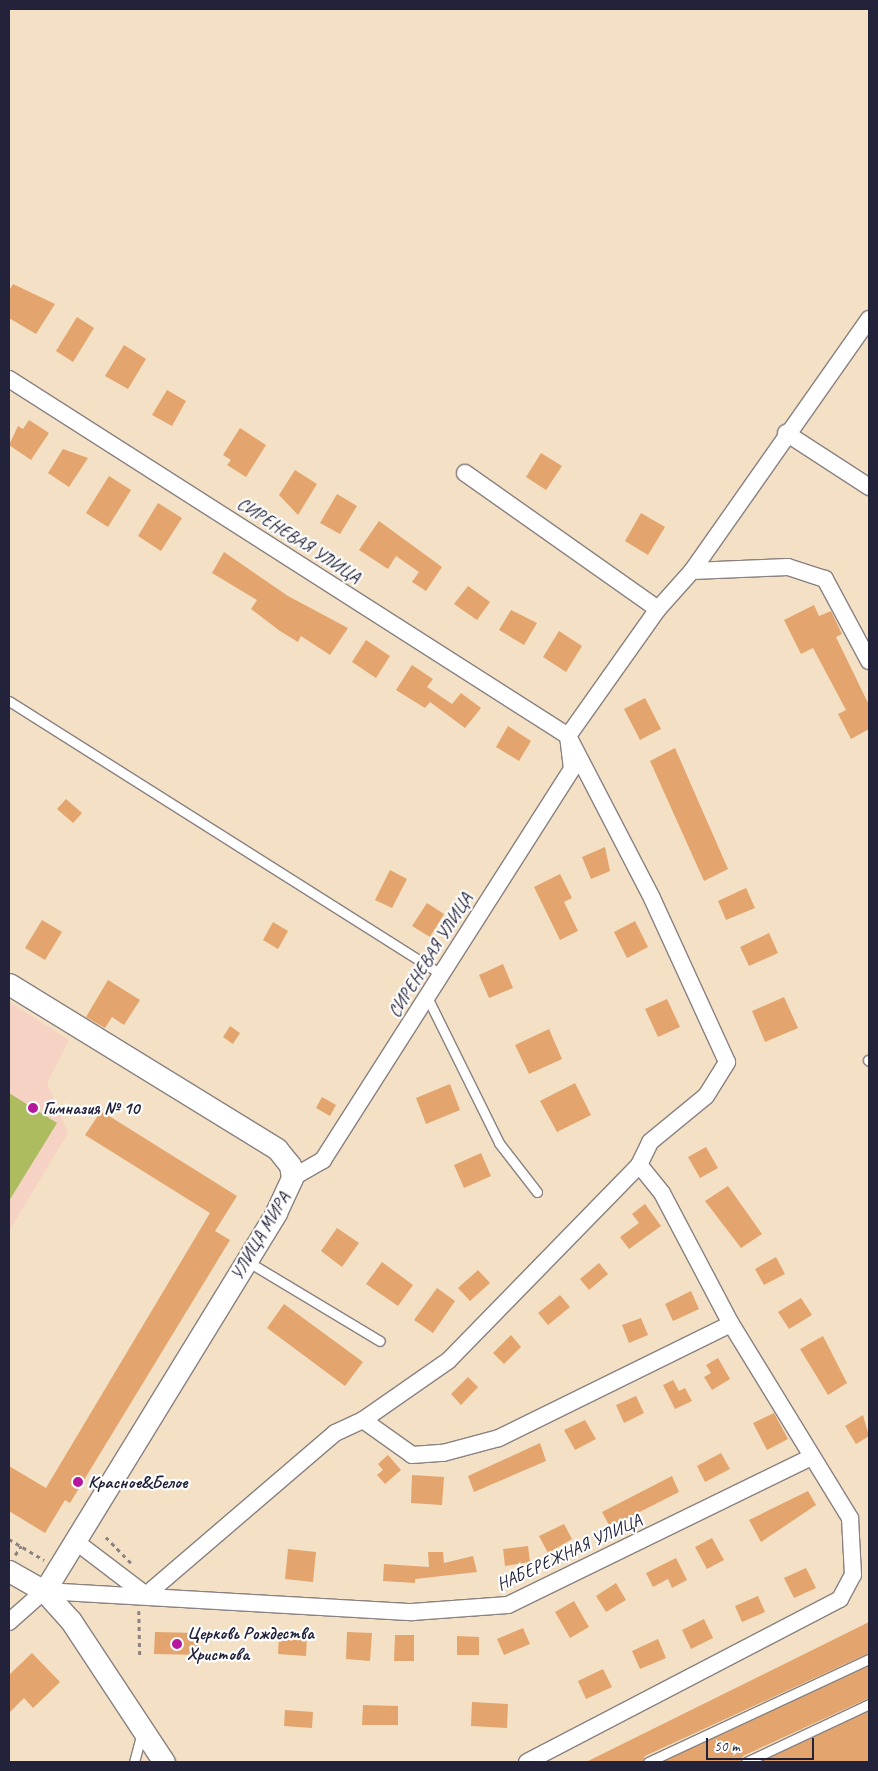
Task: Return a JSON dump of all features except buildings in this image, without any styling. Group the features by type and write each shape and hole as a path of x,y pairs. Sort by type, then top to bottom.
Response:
{"street":[{"path":"75,1541 146,1595 335,1433 363,1420 448,1361 639,1165 650,1142 706,1096 727,1062 652,898 568,736 658,609 692,571 786,433 867,327"},
{"name":"СИРЕНЕВАЯ УЛИЦА","path":"9,379 568,736 572,769 323,1160 292,1178"},
{"path":"786,433 869,487"},
{"path":"465,474 658,609"},
{"path":"692,571 788,566 825,579 869,661"},
{"name":"УЛИЦА МИРА","path":"9,984 277,1149 290,1165 292,1178 245,1260 44,1591"},
{"path":"527,1762 840,1599 853,1575 850,1518 730,1324 662,1194 639,1165"},
{"path":"363,1420 412,1455 443,1453 499,1438 730,1324"},
{"name":"НАБЕРЕЖНАЯ УЛИЦА","path":"44,1591 146,1595 412,1612 508,1605 812,1457"},
{"path":"9,1571 44,1591 71,1621 164,1762"},
{"path":"9,1622 44,1591"}],"lane":[{"path":"9,701 441,974"},
{"path":"427,997 499,1143 537,1192"},
{"path":"245,1260 380,1341"},
{"path":"648,1762 869,1660"},
{"path":"746,1762 869,1704"},
{"path":"134,1762 143,1731"}],"path":[{"path":"106,1537 133,1565"},
{"path":"9,1539 21,1546"},
{"path":"134,1611 139,1611 140,1657"}],"shaded area":[{"name":"Гимназия № 10","path":"9,1002 69,1040 47,1083 68,1133 9,1231"}],"green space":[{"path":"9,1093 57,1123 9,1201"}],"place":[{"name":"Гимназия № 10","path":"33,1108"},
{"name":"Красное&Белое","path":"78,1482"},
{"name":"Церковь Рождества Христова","path":"177,1644"}]}
